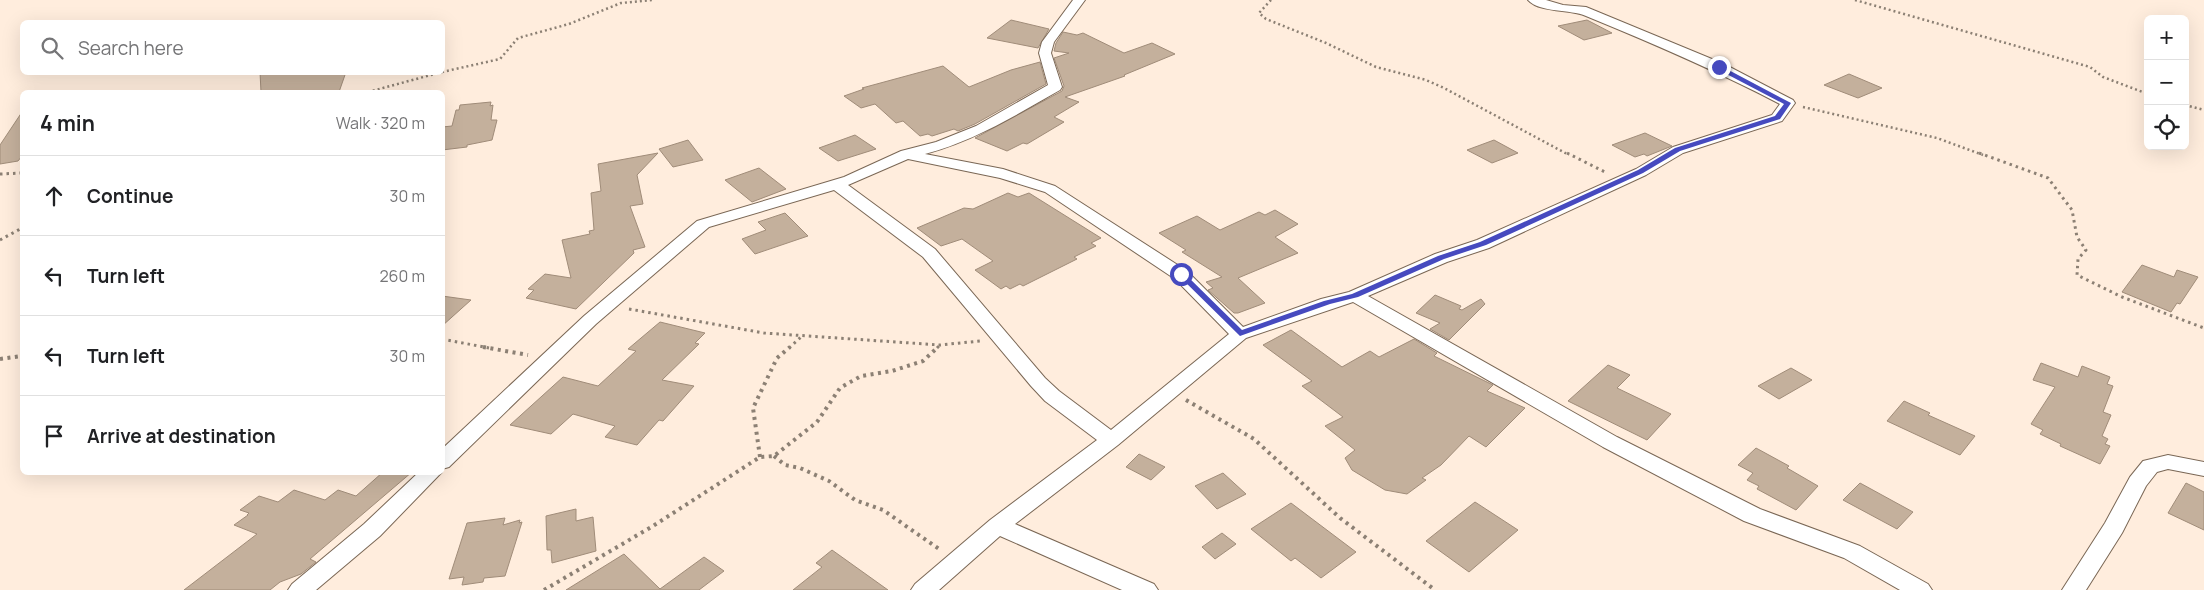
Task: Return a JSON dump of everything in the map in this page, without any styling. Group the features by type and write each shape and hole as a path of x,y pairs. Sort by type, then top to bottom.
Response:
{"street":[{"path":"445,459 609,304 703,224 850,180 906,154 941,145 981,129 1055,87 1045,52 1048,42 1079,0"},
{"path":"924,590 998,526 1111,440 1240,334 1327,303 1355,296 1441,258 1483,244 1641,172 1678,150 1777,118 1788,103 1719,67 1582,10 1562,9 1534,0"},
{"path":"906,154 1003,174 1050,189 1181,274 1240,334"},
{"path":"836,184 929,253 1052,396 1111,440"},
{"path":"1355,296 1516,390 1619,446 1752,515 1852,552 1920,590"},
{"path":"2074,590 2114,527 2137,482 2150,466 2168,462 2204,469"},
{"path":"300,590 372,530 429,475"},
{"path":"998,526 1091,568 1146,590"}],"path":[{"path":"445,71 500,59 518,38 569,24 621,3 652,0"},
{"path":"1271,0 1259,13 1266,19 1326,43 1376,67 1426,80 1444,88 1476,103 1554,148 1621,180"},
{"path":"1855,0 2001,40 2090,67 2103,77 2144,92"},
{"path":"374,90 430,75"},
{"path":"1788,103 1937,138 2048,178 2072,210 2073,225 2077,237 2086,250 2078,259 2077,275 2122,297 2204,328"},
{"path":"2189,106 2204,110"},
{"path":"0,174 20,173"},
{"path":"0,240 20,229"},
{"path":"609,304 657,315 802,336 857,338 940,345 1002,339"},
{"path":"760,457 753,408 777,358 802,336"},
{"path":"445,340 548,360"},
{"path":"544,590 653,526 760,457 774,456 817,422 840,388 862,376 892,371 922,361 940,345"},
{"path":"0,359 20,356"},
{"path":"1170,392 1219,417 1254,439 1340,518 1435,590"},
{"path":"774,456 785,465 800,468 829,481 855,500 883,510 934,547 960,559"}],"building":[{"path":"1011,20 1049,29 1038,48 987,38"},
{"path":"1587,20 1612,33 1584,40 1558,26"},
{"path":"1063,32 1077,35 1083,33 1124,53 1152,43 1175,54 1125,76 1065,97 1079,102 1054,117 1064,122 1027,144 1023,143 1007,151 975,138 1062,91 1064,86 1054,58 1069,53 1054,51 1056,43"},
{"path":"1040,62 1046,84 975,124 958,131 954,129 932,136 928,134 920,136 903,121 896,123 875,104 861,108 844,96 864,89 862,88 943,66 969,87 1011,70"},
{"path":"1849,74 1882,88 1858,98 1824,85"},
{"path":"260,75 345,75 340,90 261,90"},
{"path":"491,102 490,106 493,105 491,120 497,120 492,140 467,145 467,147 445,150 445,127 452,126 456,110 459,110 460,105"},
{"path":"20,115 20,158 18,161 0,164 0,145"},
{"path":"1645,133 1672,146 1647,156 1644,154 1635,157 1612,145"},
{"path":"855,135 876,149 838,161 819,148"},
{"path":"688,140 703,160 673,167 659,149"},
{"path":"1494,140 1518,153 1492,163 1467,150"},
{"path":"658,153 637,175 643,204 630,206 645,247 633,250 634,253 576,309 526,298 534,290 528,289 545,274 571,278 562,240 590,234 589,231 594,230 591,193 601,191 598,164"},
{"path":"759,168 786,189 752,202 725,180"},
{"path":"1008,193 1018,197 1029,193 1101,238 1091,243 1096,246 1074,257 1077,259 1023,286 1020,284 1010,289 1006,286 1001,289 975,270 993,261 962,239 941,246 917,228 964,208 973,209"},
{"path":"1275,210 1298,224 1275,237 1298,253 1238,278 1265,303 1238,313 1234,313 1208,290 1213,288 1206,282 1222,277 1182,252 1186,250 1159,233 1197,216 1220,230 1259,212 1265,215"},
{"path":"785,213 808,236 755,254 742,239 766,230 758,222"},
{"path":"2142,265 2174,277 2177,270 2198,277 2180,304 2177,303 2171,312 2122,292"},
{"path":"1435,295 1461,306 1459,309 1462,310 1481,299 1485,304 1449,340 1430,329 1440,323 1416,313"},
{"path":"445,296 471,300 445,323"},
{"path":"660,322 705,333 695,343 699,344 662,380 694,386 663,421 659,420 637,445 605,437 615,426 573,414 551,434 510,425 563,377 598,386 636,351 628,349"},
{"path":"1291,330 1342,367 1370,351 1379,357 1414,339 1437,353 1434,356 1493,385 1487,391 1525,408 1486,447 1469,436 1441,465 1422,478 1426,480 1407,494 1385,490 1352,470 1345,458 1355,450 1325,426 1343,417 1302,386 1312,381 1263,345"},
{"path":"2041,363 2078,377 2082,366 2110,377 2107,384 2113,386 2103,412 2111,415 2102,436 2108,439 2105,444 2110,446 2100,464 2060,446 2061,444 2040,434 2043,430 2031,424 2055,387 2033,380"},
{"path":"1608,365 1630,375 1617,388 1671,414 1647,440 1568,401"},
{"path":"1791,368 1812,380 1779,399 1758,386"},
{"path":"1904,401 1930,413 1928,415 1975,436 1960,455 1887,421"},
{"path":"1756,448 1789,466 1787,468 1818,486 1796,510 1757,489 1759,486 1747,480 1753,473 1738,465"},
{"path":"1139,454 1165,467 1151,480 1126,467"},
{"path":"1223,473 1246,494 1217,509 1195,486"},
{"path":"380,475 408,475 310,559 316,562 301,574 280,582 270,590 184,590 257,534 234,525 249,513 240,510 259,496 278,502 294,490 325,500 338,490 356,496"},
{"path":"1860,483 1913,512 1897,529 1843,500"},
{"path":"2186,483 2204,492 2204,530 2168,513"},
{"path":"1475,502 1518,530 1469,572 1426,541"},
{"path":"1291,503 1356,552 1321,578 1295,558 1291,561 1251,529"},
{"path":"576,509 576,521 593,517 596,551 552,563 551,550 547,550 546,516"},
{"path":"505,518 503,525 520,520 519,523 522,522 505,576 484,578 483,582 462,585 464,577 449,579 467,523"},
{"path":"1222,533 1236,544 1215,559 1202,547"},
{"path":"832,550 888,590 793,590 822,567 816,563"},
{"path":"624,554 660,589 704,557 724,571 699,590 566,590"}],"route":[{"path":"1181,274 1220,311 1240,334 1327,303 1355,296 1441,258 1483,244 1641,172 1678,150 1731,131 1777,118 1788,103 1719,67"}]}
